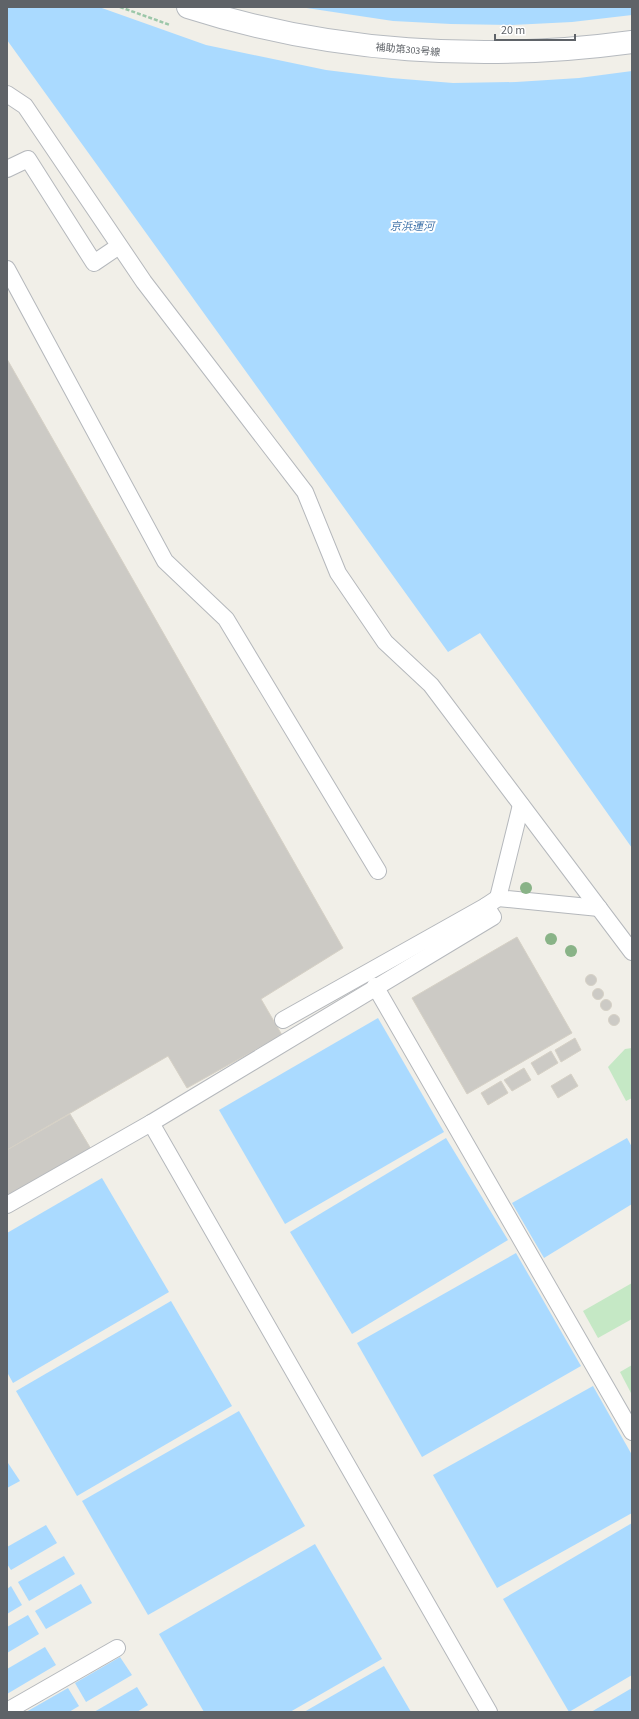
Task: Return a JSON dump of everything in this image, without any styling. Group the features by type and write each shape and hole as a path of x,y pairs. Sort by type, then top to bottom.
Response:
{"street":[{"name":"補助第303号線","path":"188,7 267,29 329,41 440,52 544,52 632,42"}],"lane":[{"path":"7,94 25,106 144,282 305,492 338,573 385,642 431,685 632,952"},
{"path":"7,169 28,159 94,262 119,246"},
{"path":"7,269 165,560 226,619 378,871"},
{"path":"7,1205 151,1123 306,1030 375,986 493,917 492,902 521,805"},
{"path":"283,1020 492,902 599,908"},
{"path":"375,986 632,1432"},
{"path":"151,1123 489,1712"},
{"path":"7,1710 116,1648"}],"green space":[{"path":"632,1048 632,1098 626,1101 608,1067 625,1049"},
{"path":"632,1283 632,1319 598,1338 583,1311"},
{"path":"632,1365 632,1395 620,1372"}],"water":[{"name":"京浜運河","path":"7,7 632,7 632,848 480,633 448,652 7,40"},
{"path":"378,1018 444,1132 285,1224 219,1110"},
{"path":"446,1138 508,1240 352,1334 290,1232"},
{"path":"627,1138 632,1147 632,1204 544,1258 512,1203"},
{"path":"102,1178 169,1292 13,1383 7,1372 7,1233"},
{"path":"516,1253 581,1366 422,1457 357,1343"},
{"path":"171,1301 232,1406 77,1496 16,1391"},
{"path":"593,1386 632,1455 632,1513 497,1588 433,1475"},
{"path":"239,1411 305,1526 148,1615 82,1501"},
{"path":"8,1463 20,1481 7,1488 7,1464"},
{"path":"632,1523 632,1675 569,1712 503,1599"},
{"path":"46,1525 57,1543 11,1570 7,1564 7,1547"},
{"path":"315,1544 382,1659 290,1712 204,1712 159,1634"},
{"path":"64,1556 75,1574 29,1601 18,1582"},
{"path":"81,1584 92,1603 46,1629 35,1611"},
{"path":"11,1586 22,1605 7,1614 7,1589"},
{"path":"28,1615 39,1634 7,1653 7,1627"},
{"path":"45,1647 56,1665 7,1694 7,1669"},
{"path":"120,1657 132,1675 86,1702 75,1683"},
{"path":"384,1666 411,1712 304,1712"},
{"path":"137,1687 148,1705 137,1712 94,1712"},
{"path":"68,1688 79,1706 69,1712 26,1712"},
{"path":"632,1688 632,1712 591,1712"}],"pier":[{"path":"99,7 300,7 393,21 512,25 572,22 632,15 632,71 579,78 516,82 453,83 391,78 326,70 206,45"}],"building":[{"path":"7,359 343,948 261,999 282,1035 187,1088 168,1056 7,1150"},
{"path":"517,937 572,1033 467,1094 412,998"},
{"path":"589,975 593,975 595,976 595,984 589,985 586,982 586,978"},
{"path":"596,989 600,989 602,990 602,998 596,999 593,996 593,992"},
{"path":"604,1000 608,1000 610,1001 610,1009 604,1010 601,1007 601,1003"},
{"path":"612,1015 616,1015 618,1016 618,1024 612,1025 609,1022 609,1018"},
{"path":"575,1038 581,1050 561,1062 555,1050"},
{"path":"551,1051 558,1063 538,1075 531,1063"},
{"path":"524,1068 531,1080 512,1091 504,1080"},
{"path":"571,1074 578,1086 558,1098 551,1086"},
{"path":"501,1081 508,1093 488,1105 481,1093"},
{"path":"70,1114 91,1149 7,1198 7,1150"}]}
